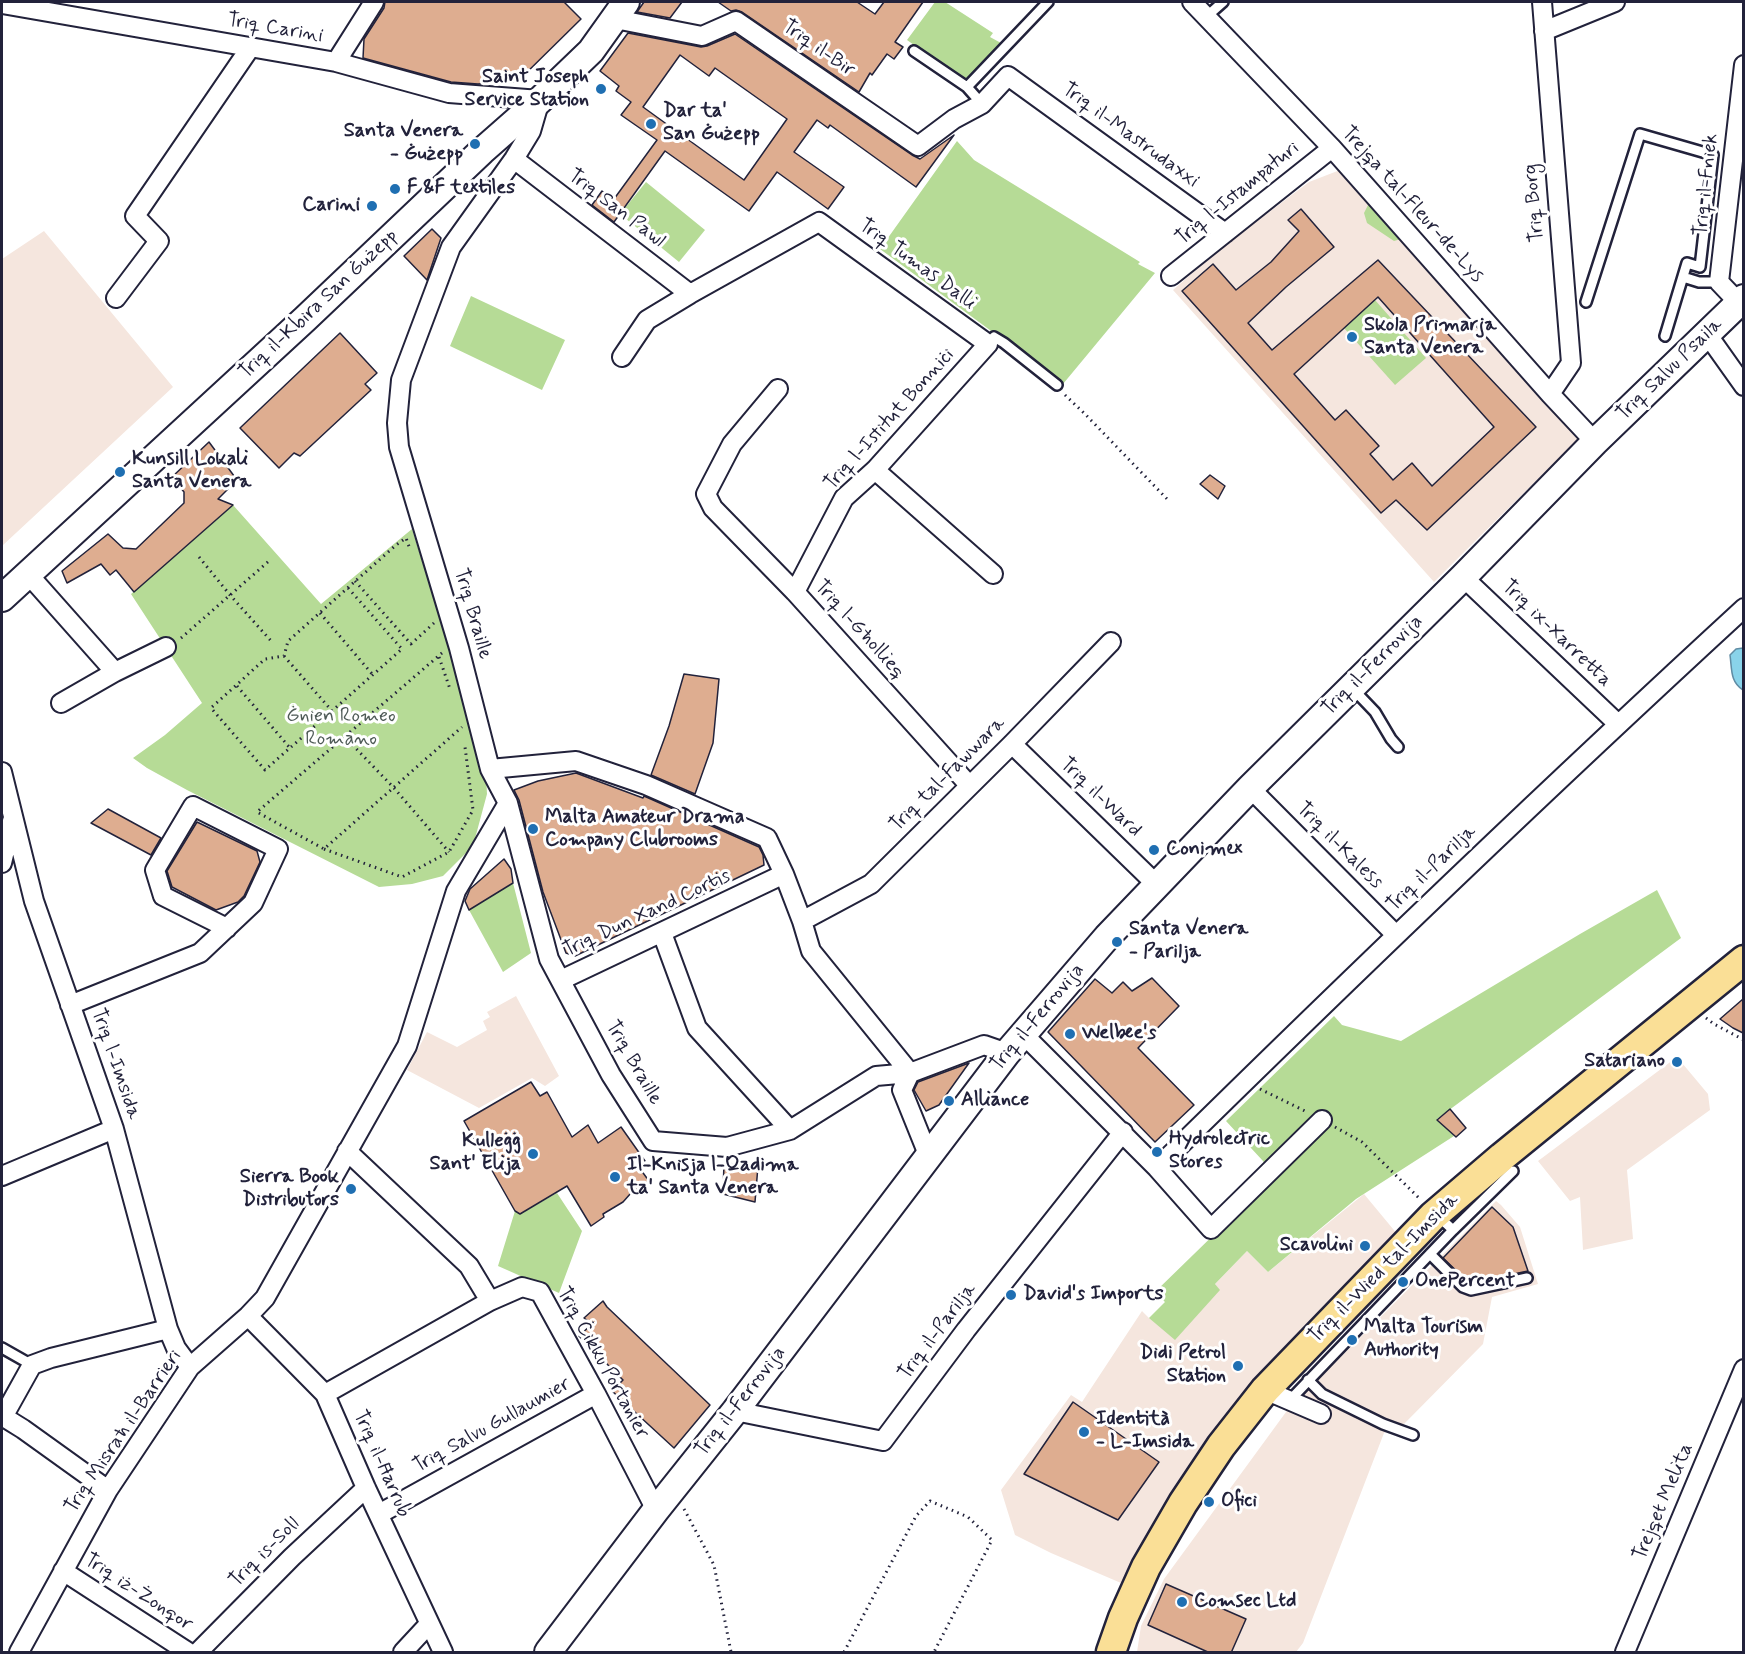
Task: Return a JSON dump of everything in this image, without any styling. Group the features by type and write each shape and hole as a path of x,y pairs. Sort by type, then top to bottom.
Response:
{"main road":[{"name":"Triq il-Kbira San Ġużepp","path":"2,598 305,320 482,151 540,100 591,51 620,10"},
{"name":"Triq Salvu Psaila","path":"1595,442 1741,300"},
{"name":"Triq il-Ferrovija","path":"548,1653 929,1157 1006,1053 1156,884 1463,578 1595,442"},
{"name":"Triq il-Wied tal-Imsida","path":"1112,1653 1122,1618 1146,1567 1183,1503 1221,1446 1277,1395 1511,1149 1743,960"}],"street":[{"path":"336,62 374,2"},
{"name":"Trejqa tal-Fleur-de-Lys","path":"1192,2 1332,148 1595,442"},
{"name":"Triq Borg","path":"1542,2 1571,363 1550,394"},
{"path":"1544,31 1615,2"},
{"name":"Triq Carini","path":"2,4 336,62 449,93 540,100"},
{"name":"Triq il-Bir","path":"620,10 702,36 736,21 918,146 954,119 982,104"},
{"path":"116,298 159,241 135,216 250,48"},
{"name":"Triq il-Fniek","path":"1719,282 1743,65"},
{"name":"Triq il-Mastrudaxxi","path":"982,104 1008,76 1225,233"},
{"name":"Triq Braille","path":"540,100 531,131 514,159 451,247 401,380 392,424 459,648 490,769 508,803 549,959 611,1075 653,1141 727,1147 790,1130"},
{"name":"Triq l-Istampaturi","path":"1171,276 1332,148"},
{"name":"Triq San Pawl","path":"514,159 690,294"},
{"name":"Triq Tumas Dalli","path":"690,294 823,223 988,345"},
{"path":"1719,282 1741,300"},
{"path":"622,357 647,320 690,294"},
{"path":"1707,334 1743,386"},
{"name":"Triq l-Istitut Bonniċi","path":"795,592 844,498 875,470 988,345"},
{"name":"Triq l-Għollieq","path":"778,389 732,444 706,494 713,508 795,592 969,785"},
{"path":"875,470 993,574"},
{"path":"28,574 116,672"},
{"name":"Triq ix-Xarretta","path":"1463,578 1618,724"},
{"name":"Triq il-Parilja","path":"1157,1168 1396,935 1743,608"},
{"name":"Triq tal-Fawwara","path":"802,921 871,884 1111,642"},
{"path":"61,703 173,643"},
{"name":"Triq il-Ward","path":"1012,744 1156,884"},
{"path":"490,769 576,761 646,785 767,838 784,873 811,951 910,1073"},
{"name":"Triq l-Imsida","path":"2,772 34,901 114,1129 168,1329 190,1367"},
{"name":"Triq il-Kaless","path":"1250,788 1396,935"},
{"name":"Triq Misraħ il-Barrieri","path":"19,1653 108,1490 190,1367 265,1298 406,1046 456,891 508,803"},
{"path":"70,1005 200,953 227,928 253,903 278,849 192,806 155,870 163,896 227,928"},
{"path":"2,863 13,817"},
{"name":"Triq Dun Xand Cortis","path":"561,980 784,873"},
{"path":"662,933 698,1028 790,1130 876,1076 910,1073 984,1045 1006,1053"},
{"path":"1023,1034 1123,1132 1211,1229 1322,1120"},
{"path":"910,1073 902,1090 929,1157"},
{"path":"2,1176 114,1129"},
{"name":"Triq il-Parilja","path":"735,1411 883,1441 966,1330 1123,1132"},
{"path":"347,1151 469,1266 490,1301"},
{"name":"Triq Ċikku Portanier","path":"325,1394 490,1301 522,1287 540,1292 656,1510"},
{"name":"Triq il-Ħarrub","path":"248,1316 325,1394 443,1653"},
{"path":"108,1490 2,1416 32,1365 51,1358 168,1329"},
{"name":"Trejqet Melita","path":"1625,1653 1743,1369"},
{"name":"Triq Salvu Gullaumier","path":"379,1514 596,1394"},
{"path":"1277,1395 1321,1414"},
{"name":"Triq is-Soll","path":"198,1653 292,1557 366,1488"},
{"name":"Triq iż-Żonqor","path":"63,1571 188,1653"},
{"path":"409,1651 429,1624"}],"lane":[{"path":"967,87 1048,2"},
{"path":"1206,17 1223,2"},
{"path":"914,51 967,87 982,104"},
{"path":"1586,302 1640,134 1713,155 1700,267 1687,263 1665,336"},
{"path":"1683,277 1699,282 1719,282"},
{"path":"988,345 994,338 1004,343 1057,385"},
{"path":"1351,688 1375,712 1398,747"},
{"path":"1277,1395 1308,1380 1430,1254 1444,1222 1513,1172"},
{"path":"1430,1254 1463,1287 1471,1290 1527,1278"},
{"path":"2,1348 32,1365"},
{"path":"1308,1380 1322,1394 1383,1424 1413,1435"}],"path":[{"path":"1057,385 1169,501"},
{"path":"284,656 288,640 406,538 413,559"},
{"path":"199,557 272,642"},
{"path":"173,643 269,561"},
{"path":"355,581 411,644 435,621"},
{"path":"284,656 265,659 211,708 265,770 402,649 348,588"},
{"path":"320,613 373,675"},
{"path":"284,656 332,711"},
{"path":"453,697 439,657 257,812 324,849 402,877 449,852 473,810 464,739"},
{"path":"236,685 290,748"},
{"path":"324,849 463,728 459,717"},
{"path":"344,736 394,788 449,852"},
{"path":"1689,1004 1714,1024 1743,1040"},
{"path":"1245,1081 1362,1142 1444,1222"},
{"path":"673,1489 714,1565 731,1653"},
{"path":"844,1653 916,1516 930,1501 968,1517 992,1540 934,1653"}],"shaded area":[{"name":"Skola Primarja Santa Venera","path":"1340,170 1581,436 1434,582 1173,290 1220,249 1309,182"},
{"path":"44,231 173,387 2,546 2,259"},
{"path":"516,996 559,1076 545,1086 532,1078 479,1108 407,1070 427,1032 457,1047 487,1030 483,1021 490,1017 487,1012"},
{"path":"1677,1057 1708,1094 1710,1110 1627,1170 1633,1239 1583,1250 1580,1197 1570,1201 1538,1161"},
{"path":"1364,1194 1398,1235 1319,1314 1246,1398 1128,1586 1015,1535 1001,1490 1071,1395 1082,1402 1142,1311 1149,1318 1219,1290 1215,1284 1247,1251 1268,1272"},
{"path":"1496,1201 1520,1227 1538,1284 1492,1297 1483,1344 1404,1424 1384,1433 1303,1643 1296,1652 1137,1652 1141,1626 1164,1579 1286,1412"}],"green space":[{"path":"935,2 945,2 993,33 990,37 1001,43 966,82 907,40"},
{"path":"957,141 974,160 1155,273 1063,384 880,249"},
{"path":"646,182 705,230 679,262 620,214"},
{"path":"1369,203 1401,239 1394,241 1367,223 1364,213"},
{"path":"471,296 565,340 542,390 450,346"},
{"path":"1375,300 1426,358 1395,385 1344,328"},
{"name":"Ġnien Romeo Romano","path":"233,505 321,604 412,529 486,775 487,794 473,846 443,876 412,884 379,887 187,790 133,758 165,735 202,703 131,594"},
{"path":"513,883 531,953 503,972 469,910"},
{"path":"1657,890 1681,938 1437,1119 1454,1136 1356,1199 1268,1272 1247,1251 1215,1284 1220,1290 1175,1340 1149,1318 1165,1302 1155,1292 1270,1180 1263,1161 1226,1121 1334,1016 1342,1025 1401,1041"},
{"path":"557,1193 582,1231 559,1293 498,1266 515,1211 520,1214"}],"water":[{"path":"1744,648 1743,690 1734,679 1730,655 1736,649"}],"building":[{"path":"385,2 564,2 581,19 517,82 478,84 451,82 363,58 364,39 384,8"},
{"path":"644,2 682,2 670,18 637,12"},
{"path":"718,2 857,2 875,14 884,2 923,2 895,42 903,47 894,59 887,54 872,75 870,73 859,92 742,12 731,11"},
{"name":"Dar ta' San Ġużepp","path":"628,33 701,47 735,34 920,159 954,135 916,187 830,125 828,128 817,120 794,152 844,187 828,209 777,172 749,211 665,151 614,222 592,205 602,191 614,199 657,140 621,115 631,102 616,91 619,86 600,71","holes":["680,55 709,76 715,68 787,119 744,180 643,107"]},
{"path":"1301,209 1334,247 1286,287 1248,323 1272,350 1378,260 1536,427 1427,530 1396,500 1381,513 1182,291 1213,264 1236,290 1271,262 1299,231 1288,220","holes":["1378,297 1494,427 1432,486 1412,463 1393,480 1370,454 1379,446 1346,410 1335,420 1294,374"]},
{"path":"432,229 441,238 427,280 404,256"},
{"path":"340,333 377,373 365,384 371,390 300,456 294,453 279,468 240,428"},
{"path":"209,442 237,480 218,499 233,505 134,592 116,570 110,575 101,564 67,583 62,571 108,534 123,548 136,549 184,503 184,492 172,477"},
{"path":"1210,475 1225,486 1218,499 1200,484"},
{"path":"684,674 719,679 713,743 695,794 651,775 669,726"},
{"path":"576,773 643,798 644,796 759,847 764,865 575,956 566,953 543,892 519,800 514,790 538,781"},
{"path":"108,809 161,838 151,855 91,823"},
{"path":"197,822 257,851 260,862 244,896 238,902 216,910 172,887 167,871"},
{"path":"504,859 511,869 513,883 469,910 465,901 470,889"},
{"path":"1152,978 1179,1006 1138,1048 1194,1105 1155,1142 1048,1032 1095,979 1112,993 1123,982 1132,991"},
{"path":"1743,999 1743,1033 1720,1019"},
{"path":"969,1063 939,1105 926,1111 914,1090 918,1082"},
{"name":"Kulleġġ Sant' Elija","path":"531,1082 540,1096 547,1092 572,1137 588,1125 598,1143 621,1127 645,1161 638,1166 649,1181 631,1193 623,1202 603,1214 604,1217 591,1226 567,1186 520,1214 515,1211 464,1121"},
{"path":"1450,1109 1466,1128 1456,1137 1437,1120"},
{"path":"724,1163 758,1166 755,1202 723,1194"},
{"path":"1492,1207 1513,1227 1528,1271 1471,1283 1443,1258"},
{"path":"603,1301 710,1405 674,1448 612,1391 623,1380 579,1336 592,1324 584,1318"},
{"name":"Identità - L-Imsida","path":"1073,1402 1159,1462 1118,1520 1024,1474"},
{"name":"Comsec Ltd","path":"1166,1584 1246,1619 1231,1653 1210,1653 1148,1625"}],"place":[{"name":"Saint Joseph Service Station","path":"601,89"},
{"name":"Dar ta' San Ġużepp","path":"651,124"},
{"name":"Santa Venera - Ġużepp","path":"475,144"},
{"name":"F &F textiles","path":"395,189"},
{"name":"Carini","path":"372,206"},
{"name":"Skola Primarja Santa Venera","path":"1352,337"},
{"name":"Kunsill Lokali Santa Venera","path":"120,472"},
{"name":"Malta Amateur Drama Company Clubrooms","path":"533,829"},
{"name":"Conimex","path":"1154,850"},
{"name":"Santa Venera - Parilja","path":"1117,942"},
{"name":"Welbee's","path":"1070,1034"},
{"name":"Satariano","path":"1677,1062"},
{"name":"Alliance","path":"949,1101"},
{"name":"Hydrolectric Stores","path":"1157,1152"},
{"name":"Kulleġġ Sant' Elija","path":"533,1154"},
{"name":"Il-Knisja l-Qadima ta' Santa Venera","path":"615,1177"},
{"name":"Sierra Book Distributors","path":"351,1189"},
{"name":"Scavolini","path":"1365,1246"},
{"name":"OnePercent","path":"1403,1282"},
{"name":"David's Imports","path":"1011,1295"},
{"name":"Malta Tourism Authority","path":"1352,1340"},
{"name":"Didi Petrol Station","path":"1238,1366"},
{"name":"Identità - L-Imsida","path":"1084,1432"},
{"name":"Ofici","path":"1209,1502"},
{"name":"Comsec Ltd","path":"1182,1602"}]}
